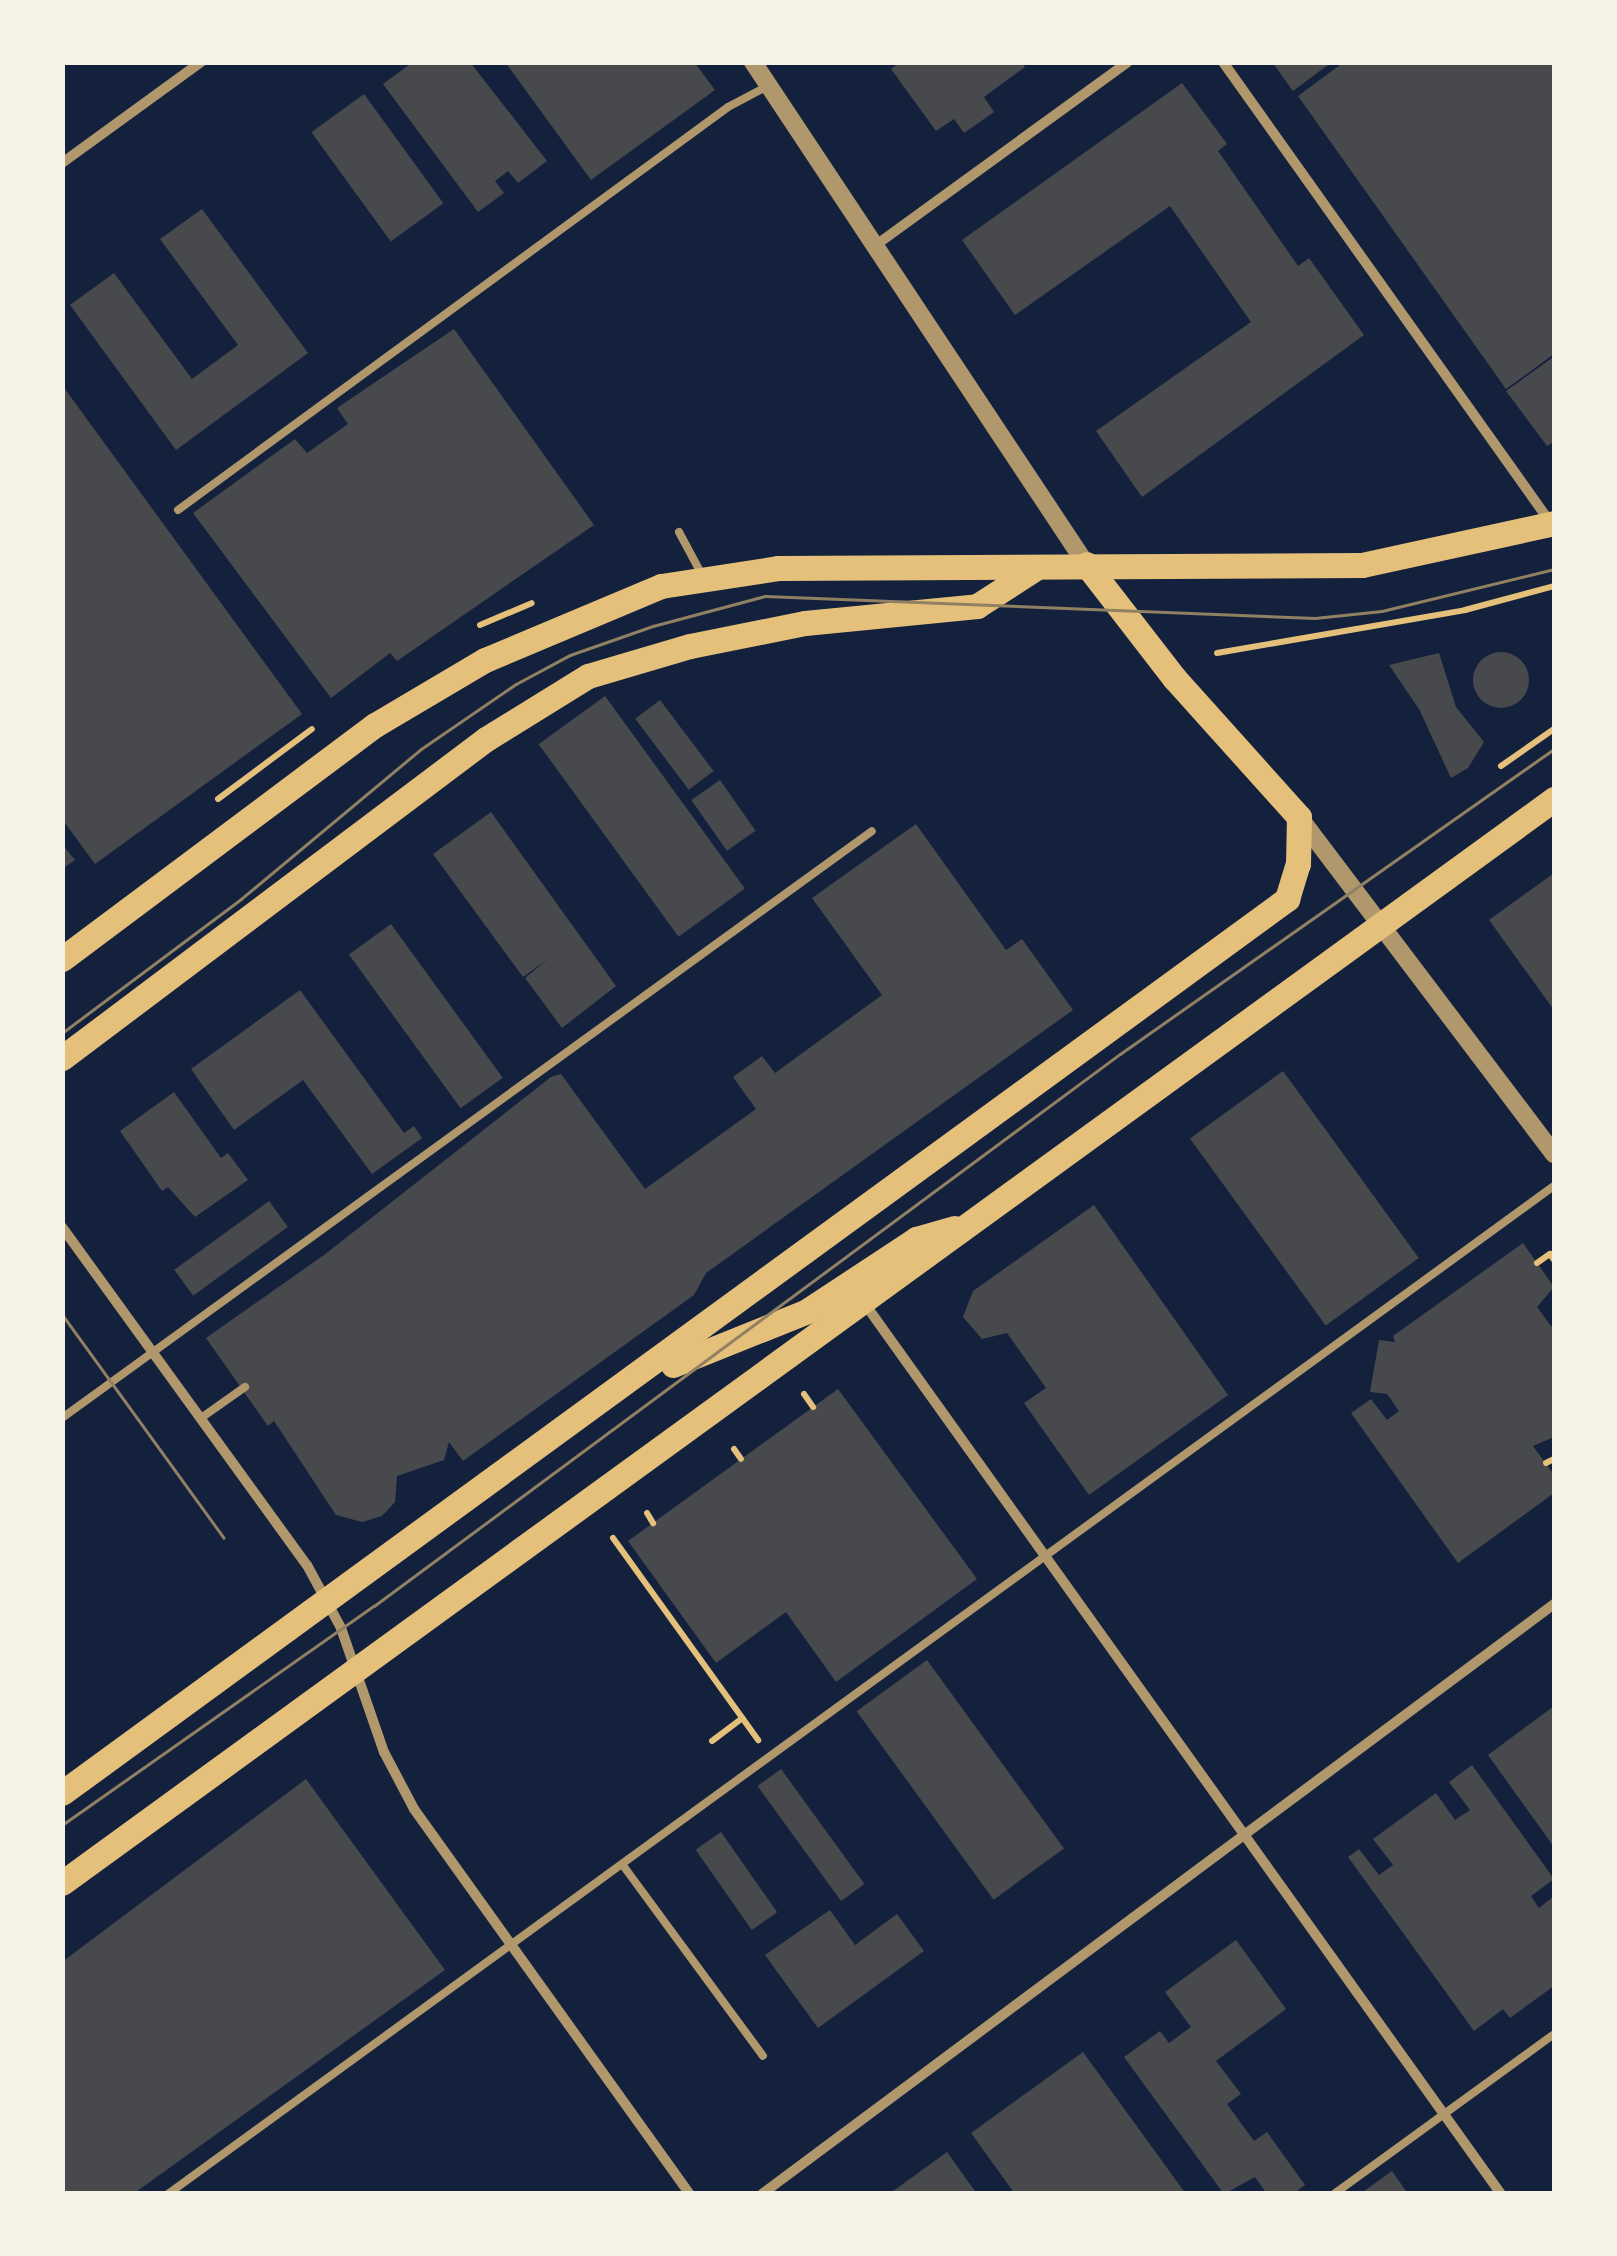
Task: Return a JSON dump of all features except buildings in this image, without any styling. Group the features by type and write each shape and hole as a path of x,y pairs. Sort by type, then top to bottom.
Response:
{"main road":[{"path":"62,959 375,725 529,640 661,586 778,568 1362,564 1553,524"},
{"path":"62,1793 1267,917 1286,899 1298,864 1298,818 1162,665 1086,564"},
{"path":"62,1058 486,740 588,676 690,646 805,623 977,606 1036,568"},
{"path":"62,1883 865,1304 969,1224 1554,799"},
{"path":"568,1424 672,1366 807,1310 916,1239 969,1224"}],"street":[{"path":"62,164 201,62"},
{"path":"752,62 1086,564"},
{"path":"876,244 1128,62"},
{"path":"1224,62 1553,524"},
{"path":"1298,818 1554,1154"},
{"path":"62,1226 328,1600 384,1752 414,1809 690,2194"},
{"path":"865,1304 1500,2194"},
{"path":"762,2194 1248,1838 1554,1604"}],"lane":[{"path":"178,510 728,107 769,86"},
{"path":"679,532 704,580"},
{"path":"62,1418 156,1356 872,831"},
{"path":"168,2194 1554,1186"},
{"path":"201,1418 245,1387"},
{"path":"622,1864 763,2056"},
{"path":"1334,2194 1554,2034"}],"path":[{"path":"1216,653 1465,610 1554,586"},
{"path":"1501,766 1554,730"},
{"path":"1537,1263 1550,1254 1554,1260"},
{"path":"804,1394 814,1407"},
{"path":"734,1449 741,1459"},
{"path":"1546,1463 1554,1459"},
{"path":"647,1513 654,1522"},
{"path":"613,1538 770,1756"},
{"path":"712,1741 742,1718"}],"tram line":[{"path":"62,1033 241,899 421,749 516,684 570,655 653,626 765,596 1315,618 1382,611 1554,569"},
{"path":"62,1825 374,1606 1120,1054 1554,749"},
{"path":"62,1314 224,1538"}]}
